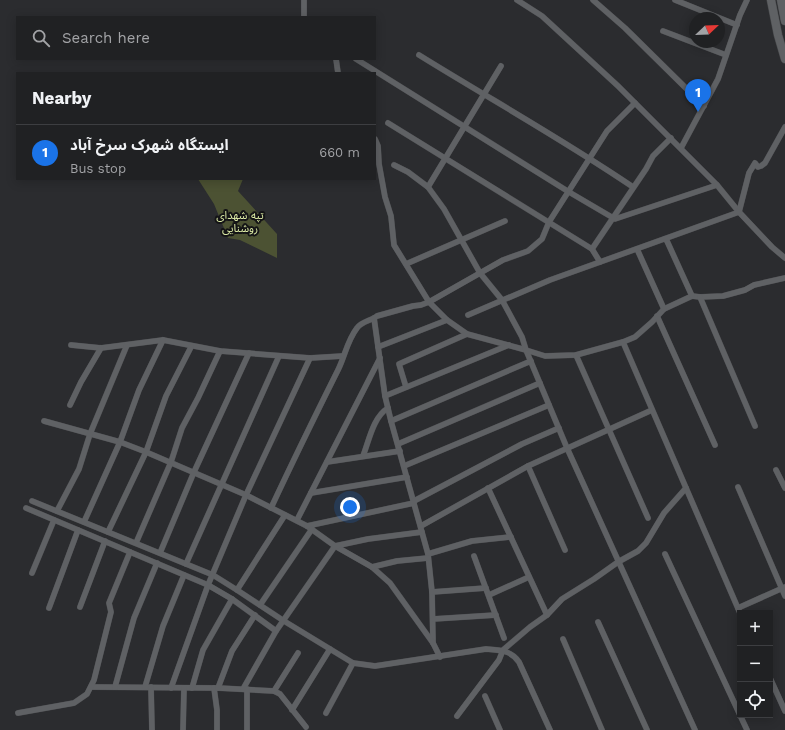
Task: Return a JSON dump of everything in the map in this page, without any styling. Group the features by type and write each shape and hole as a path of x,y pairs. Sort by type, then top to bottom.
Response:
{"main road":[{"path":"770,0 785,59"},
{"path":"781,0 785,21"}],"street":[{"path":"304,0 304,16"},
{"path":"593,0 625,28 704,106"},
{"path":"675,0 737,24"},
{"path":"681,148 718,79 747,0"},
{"path":"520,1 542,16 618,86 717,185 739,212 772,247 785,258"},
{"path":"663,31 726,55"},
{"path":"419,55 483,95 590,158 633,187"},
{"path":"336,60 338,72"},
{"path":"358,60 612,218 616,219 717,185"},
{"path":"428,187 501,66"},
{"path":"271,508 341,365 349,341 358,327 365,321 377,316 412,306 421,306 503,260 528,251 542,239 549,222 606,131 635,103"},
{"path":"388,123 592,249 600,262"},
{"path":"739,212 749,173 755,163 758,167 765,163 785,127"},
{"path":"592,249 653,156 671,138"},
{"path":"376,141 378,146 379,164 385,197 392,216 394,245 428,302 447,320 467,334 545,356 576,355 623,342 635,337 664,309 692,296 723,296 745,290 754,285 785,278"},
{"path":"394,165 408,172 428,187 444,209 480,273 502,300 522,337 567,448 694,730"},
{"path":"468,315 550,280 739,212"},
{"path":"406,264 505,221"},
{"path":"664,238 667,241 692,296"},
{"path":"637,249 664,309"},
{"path":"700,297 755,426"},
{"path":"657,316 715,445"},
{"path":"374,318 388,408 422,529 428,556 432,592 433,643"},
{"path":"378,347 447,320"},
{"path":"406,387 399,364 467,334"},
{"path":"71,345 102,348 163,340 191,347 249,354 310,358 343,356"},
{"path":"84,522 120,442 139,390 163,340"},
{"path":"623,342 739,610"},
{"path":"57,511 79,469 90,434 127,345"},
{"path":"386,396 509,345"},
{"path":"108,532 146,452 166,396 191,347"},
{"path":"70,405 81,382 102,348"},
{"path":"136,543 171,462 182,428 220,351"},
{"path":"160,554 194,472 249,354"},
{"path":"576,355 648,518"},
{"path":"186,564 279,356"},
{"path":"171,688 212,575 246,495 310,358"},
{"path":"297,520 380,358"},
{"path":"391,421 531,361"},
{"path":"398,444 540,383"},
{"path":"404,466 549,405"},
{"path":"363,456 375,424 382,411 388,408"},
{"path":"247,730 245,689 276,631 335,546 422,529 488,488 528,466 652,410"},
{"path":"44,421 120,442 146,452 246,495 309,527 335,546 372,567 390,583 433,643 440,657"},
{"path":"260,606 309,527 414,502 522,444 559,428"},
{"path":"326,462 400,451"},
{"path":"528,466 565,550"},
{"path":"776,470 785,488"},
{"path":"311,493 407,477"},
{"path":"738,487 783,588 785,596"},
{"path":"488,488 541,605 547,615"},
{"path":"457,716 499,660 503,650 547,615 562,599 638,550 646,543 664,513 686,488"},
{"path":"32,501 212,575 353,663 375,666 486,649 503,650 511,653 519,662 550,730"},
{"path":"26,508 208,585 232,599 276,631"},
{"path":"237,590 285,515"},
{"path":"32,573 54,520"},
{"path":"49,608 78,530"},
{"path":"372,567 428,556 472,542 511,537"},
{"path":"80,607 105,541"},
{"path":"18,713 74,703 87,694 94,680 110,612 109,603 130,552"},
{"path":"665,554 737,709"},
{"path":"474,556 504,638"},
{"path":"115,687 134,618 157,563"},
{"path":"145,687 163,626 184,575"},
{"path":"489,596 529,577"},
{"path":"432,592 486,588"},
{"path":"741,610 783,588"},
{"path":"192,688 203,650 232,599"},
{"path":"217,730 216,688 232,651 255,615"},
{"path":"433,619 496,615"},
{"path":"598,622 647,730"},
{"path":"563,639 602,730"},
{"path":"292,710 330,649"},
{"path":"274,691 298,652"},
{"path":"326,713 353,663"},
{"path":"772,682 785,711"},
{"path":"91,687 216,688 274,691 280,694 306,727"},
{"path":"151,687 152,730"},
{"path":"183,730 184,688"},
{"path":"485,696 500,730"},
{"path":"741,718 747,730"}],"green space":[{"name":"تپه شهدای روشنایی","path":"199,180 243,180 238,191 277,234 277,258 240,240 228,238 214,204"}],"place":[{"name":"ایستگاه شهرک سرخ آباد","path":"698,112"}]}
